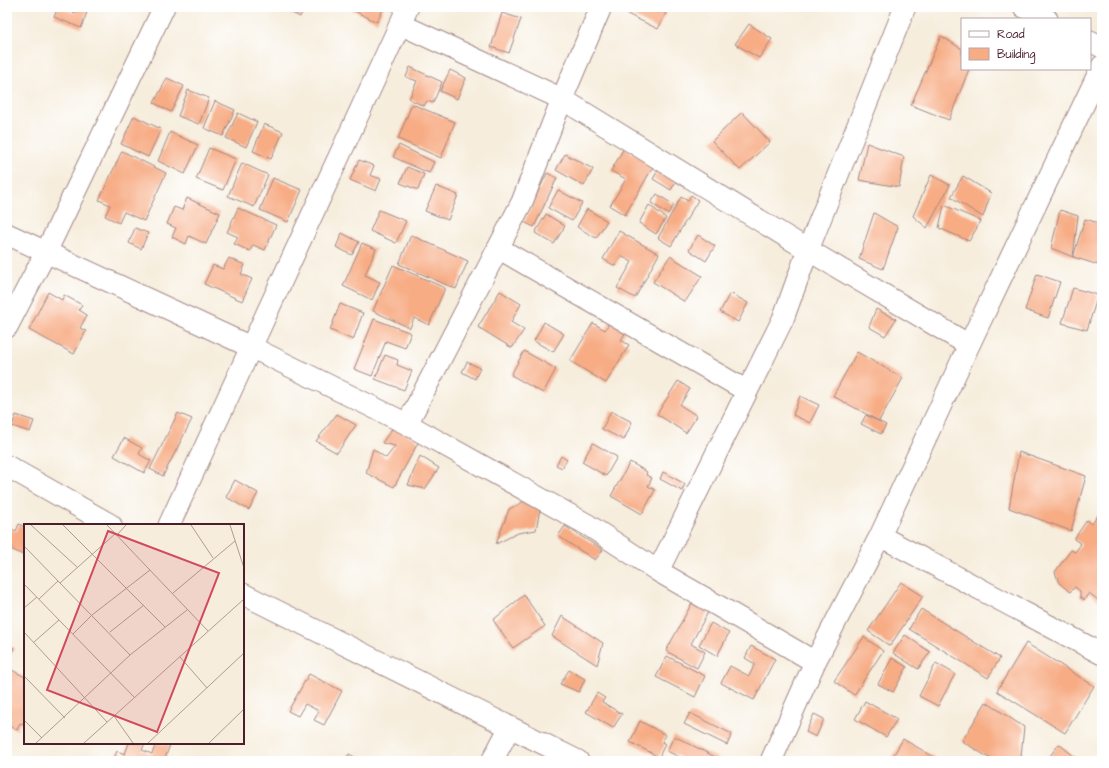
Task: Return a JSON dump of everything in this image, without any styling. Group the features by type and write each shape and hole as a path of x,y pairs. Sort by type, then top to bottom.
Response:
{"street":[{"path":"7,327 46,252 164,7"},
{"path":"407,424 522,202 562,99 601,7"},
{"path":"658,571 783,319 808,250 905,7"},
{"path":"1024,7 1045,18"},
{"path":"170,524 253,348 404,15 562,99 808,250 969,345"},
{"path":"1091,42 1102,47"},
{"path":"771,761 815,662 880,536 1102,66"},
{"path":"7,234 253,348 407,424 588,525 658,571 815,662"},
{"path":"498,248 747,391"},
{"path":"7,466 109,524"},
{"path":"880,536 1102,654"},
{"path":"244,594 578,761"},
{"path":"492,761 510,727"}],"building":[{"path":"58,7 75,13 77,7 89,7 81,28 54,17"},
{"path":"280,7 305,7 300,17"},
{"path":"346,7 384,7 377,22"},
{"path":"623,7 654,7 666,13 658,29 621,11"},
{"path":"502,13 521,19 509,53 491,47"},
{"path":"749,24 772,39 759,58 735,44"},
{"path":"941,36 961,48 961,70 969,70 949,120 911,105"},
{"path":"410,67 442,82 433,103 427,101 424,106 409,99 417,81 406,77"},
{"path":"450,70 466,78 457,99 440,91"},
{"path":"167,78 184,86 171,112 154,103"},
{"path":"188,90 209,98 199,124 178,116"},
{"path":"215,101 235,110 223,136 204,128"},
{"path":"412,104 455,122 441,158 398,139"},
{"path":"742,112 770,142 740,170 712,141"},
{"path":"238,113 257,122 246,147 226,138"},
{"path":"134,116 161,129 148,157 121,144"},
{"path":"264,124 283,132 271,159 253,151"},
{"path":"170,132 198,145 185,174 158,161"},
{"path":"867,143 904,157 899,187 859,180"},
{"path":"399,145 434,162 429,173 393,157"},
{"path":"209,148 236,159 223,190 196,179"},
{"path":"624,148 654,165 625,215 610,206 626,179 611,171"},
{"path":"122,151 166,173 144,221 124,212 119,223 105,216 110,205 99,200"},
{"path":"565,154 593,169 584,186 556,170"},
{"path":"359,160 374,166 370,175 381,179 376,191 350,180"},
{"path":"242,163 268,175 254,207 228,196"},
{"path":"661,165 679,176 671,190 653,179"},
{"path":"407,167 424,174 418,190 400,183"},
{"path":"547,173 557,178 534,227 524,222"},
{"path":"931,175 950,185 927,228 913,216"},
{"path":"963,176 991,193 983,217 951,197"},
{"path":"273,178 302,190 288,222 260,210"},
{"path":"436,186 458,195 448,220 425,211"},
{"path":"558,190 582,203 572,221 548,208"},
{"path":"657,194 674,205 668,214 651,203"},
{"path":"691,195 698,200 671,246 658,238 681,197 688,201"},
{"path":"187,198 220,213 206,244 189,236 186,244 172,237 176,228 167,224 174,207 182,210"},
{"path":"649,205 666,218 656,234 639,223"},
{"path":"944,205 981,221 969,241 939,228"},
{"path":"238,208 276,225 265,250 253,245 250,251 234,244 238,237 227,232"},
{"path":"587,209 607,221 596,238 577,227"},
{"path":"379,210 406,221 396,243 370,231"},
{"path":"1060,210 1078,216 1073,257 1051,248"},
{"path":"874,213 898,227 883,269 859,259"},
{"path":"546,214 565,226 554,244 535,233"},
{"path":"1085,219 1102,224 1102,266 1073,257"},
{"path":"135,228 148,233 141,249 129,243"},
{"path":"619,231 659,254 635,298 617,288 632,262 621,256 615,266 603,259"},
{"path":"342,233 359,242 352,255 336,247"},
{"path":"411,235 468,261 456,289 399,264"},
{"path":"698,235 715,246 706,261 689,250"},
{"path":"362,243 376,249 365,275 380,282 372,300 343,286"},
{"path":"670,256 702,276 685,302 653,282"},
{"path":"229,258 245,265 241,274 252,279 242,301 204,284 213,265 223,269"},
{"path":"393,265 445,288 429,325 414,318 410,328 373,311"},
{"path":"1037,274 1060,282 1048,318 1025,310"},
{"path":"1073,288 1098,295 1087,330 1062,323"},
{"path":"500,291 521,304 511,322 524,330 512,348 478,327"},
{"path":"48,292 62,300 64,295 82,305 79,310 87,315 80,328 86,331 74,354 29,330"},
{"path":"730,293 748,303 738,322 720,312"},
{"path":"340,304 363,313 353,340 330,330"},
{"path":"876,309 896,319 885,336 869,327"},
{"path":"374,319 411,333 405,348 386,341 372,376 354,369"},
{"path":"611,320 627,330 621,340 629,345 606,383 570,361 593,323 605,330"},
{"path":"544,322 564,334 553,352 534,341"},
{"path":"524,351 556,369 543,393 511,375"},
{"path":"857,352 903,378 879,421 833,396"},
{"path":"385,355 398,360 397,365 412,371 404,390 375,379"},
{"path":"467,362 480,368 475,379 462,372"},
{"path":"678,381 690,389 680,405 697,416 686,433 657,414"},
{"path":"800,396 819,405 810,423 793,415"},
{"path":"611,411 632,422 624,440 602,429"},
{"path":"178,413 192,419 163,476 150,469"},
{"path":"337,414 356,425 337,453 316,441"},
{"path":"16,415 34,421 30,432 12,426"},
{"path":"866,415 886,425 881,434 861,424"},
{"path":"394,426 419,441 394,487 366,473 373,449 386,458 395,446 382,443"},
{"path":"124,438 142,448 139,454 151,461 144,473 114,456"},
{"path":"593,443 617,457 606,476 582,462"},
{"path":"1019,452 1086,476 1071,531 1009,508"},
{"path":"420,456 439,468 425,489 408,485"},
{"path":"561,456 567,460 562,468 556,465"},
{"path":"630,462 647,472 646,475 652,478 648,486 655,490 642,514 611,496"},
{"path":"663,472 685,484 682,491 660,479"},
{"path":"235,480 258,493 249,510 226,497"},
{"path":"529,499 540,509 536,530 518,533 496,544 509,509"},
{"path":"1100,512 1102,514 1102,603 1089,593 1084,600 1080,597 1080,591 1075,587 1070,592 1059,583 1055,572 1071,550 1075,552 1081,544 1074,539 1087,520 1092,524"},
{"path":"19,524 24,526 24,556 7,547 7,527 16,531"},
{"path":"565,526 603,550 595,560 558,536"},
{"path":"901,582 923,596 890,646 868,631"},
{"path":"524,595 545,626 513,648 493,620"},
{"path":"692,603 708,612 691,644 705,652 697,668 666,651"},
{"path":"921,609 1000,658 988,678 909,629"},
{"path":"562,616 603,643 597,665 552,636"},
{"path":"711,623 729,633 717,656 699,645"},
{"path":"905,635 930,652 918,669 893,653"},
{"path":"864,637 883,651 854,695 834,681"},
{"path":"1026,643 1094,686 1065,733 997,691"},
{"path":"7,644 14,648 7,662"},
{"path":"751,646 775,659 754,700 721,683 730,666 749,676 755,664 745,658"},
{"path":"667,656 705,676 695,697 656,677"},
{"path":"892,658 907,667 893,692 878,684"},
{"path":"936,663 955,674 938,706 919,696"},
{"path":"12,670 24,676 24,725 20,723 17,730 7,725 11,717 7,715 7,681"},
{"path":"569,670 585,679 579,692 560,684"},
{"path":"309,674 342,691 324,725 314,720 319,711 305,704 298,716 288,711"},
{"path":"597,693 605,698 602,702 622,714 613,728 586,712"},
{"path":"865,701 897,719 886,737 855,719"},
{"path":"986,702 1024,727 1021,756 1029,761 994,761 962,741"},
{"path":"690,713 732,734 727,745 684,724"},
{"path":"814,714 824,719 816,737 806,732"},
{"path":"640,721 666,735 662,742 665,744 659,757 630,742"},
{"path":"674,736 723,761 687,761 667,751"},
{"path":"903,739 941,761 890,761"},
{"path":"129,744 145,744 142,750 152,754 156,744 170,745 164,761 113,761 117,751 125,754"},
{"path":"1059,744 1080,761 1047,760"},
{"path":"349,754 362,761 345,761"}]}
